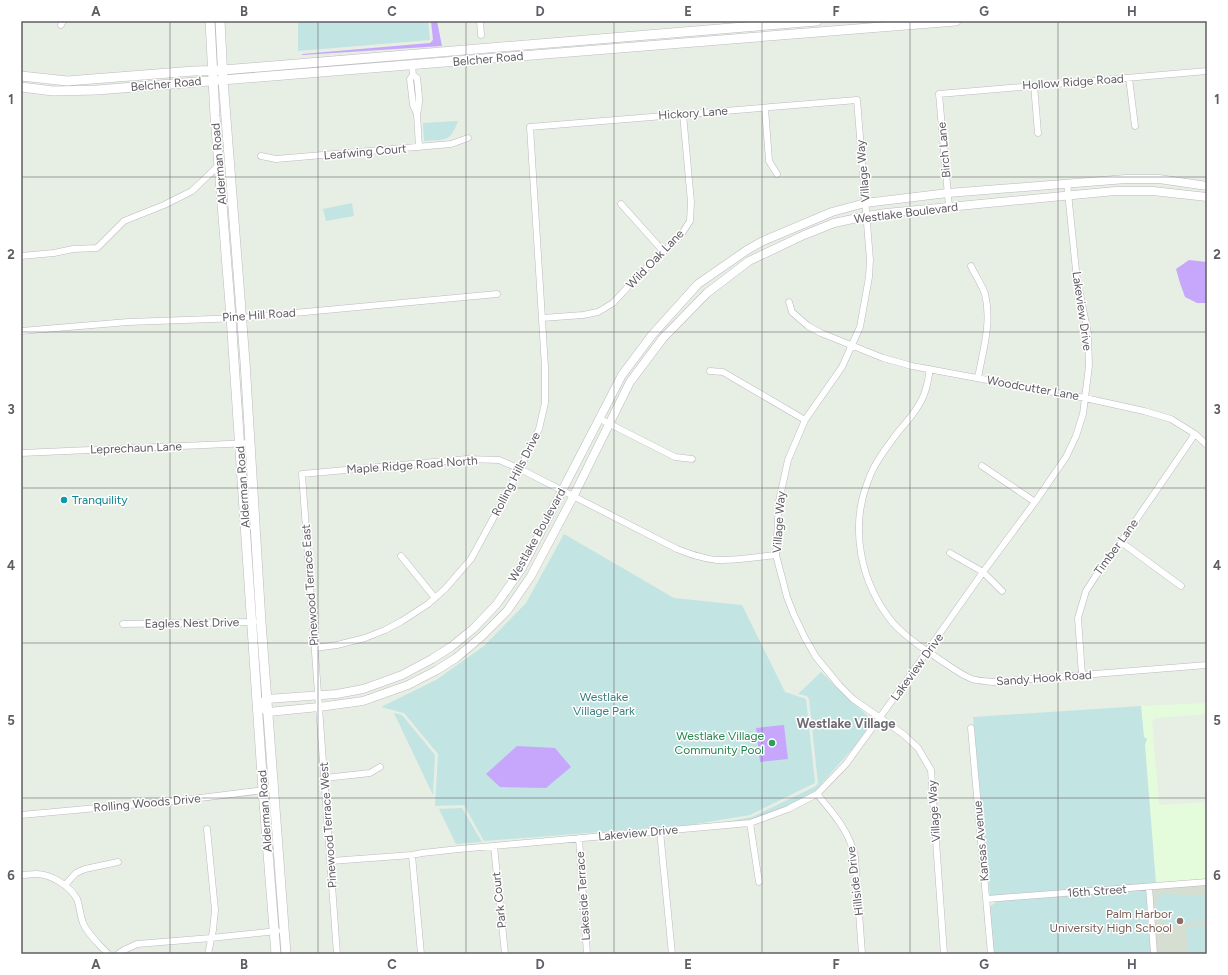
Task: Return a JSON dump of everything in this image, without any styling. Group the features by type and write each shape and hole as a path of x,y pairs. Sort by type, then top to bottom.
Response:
{"main road":[{"name":"Alderman Road","path":"210,21 213,70 212,80 240,444 257,622 267,699 286,954"},
{"name":"Alderman Road","path":"220,21 250,443 257,622 258,705 276,954"},
{"name":"Belcher Road","path":"21,76 67,81 223,70 817,21"},
{"name":"Belcher Road","path":"21,87 53,91 76,91 956,21"},
{"path":"411,54 412,65"}],"street":[{"path":"480,21 481,35"},
{"path":"412,65 413,75 410,79 412,99 414,109 417,114"},
{"name":"Hollow Ridge Road","path":"939,94 1207,71"},
{"path":"413,75 417,78 419,99 419,109 417,114 419,147"},
{"path":"1129,78 1135,126"},
{"path":"1034,85 1038,133"},
{"name":"Birch Lane","path":"939,94 949,206"},
{"path":"412,99 419,99"},
{"name":"Hickory Lane","path":"530,127 857,100"},
{"name":"Village Way","path":"857,100 870,260 869,277 860,327 842,366 805,420 782,480 778,500 776,555 786,597 805,638 816,657 839,685 849,694 903,734 918,748 931,770 944,954"},
{"path":"765,108 769,161 777,174"},
{"name":"Wild Oak Lane","path":"542,318 583,315 598,312 613,303 637,277 681,235 690,221 691,202 683,114"},
{"name":"Rolling Hills Drive","path":"315,648 358,640 385,630 417,612 435,598 457,576 471,559 520,469 539,429 545,403 545,367 530,127"},
{"name":"Leafwing Court","path":"261,156 276,159 419,147 451,144 468,138"},
{"path":"21,256 54,253 73,249 97,248 124,221 164,205 192,191 219,165"},
{"name":"Westlake Boulevard","path":"267,699 318,696 363,689 402,675 451,647 473,629 496,605 522,568 622,376 630,364 652,335 698,284 729,262 763,241 832,212 865,203 948,193 1142,178 1207,186"},
{"name":"Lakeview Drive","path":"331,861 412,855 494,846 750,823 788,809 817,794 846,764 928,652 983,572 1066,457 1076,436 1083,414 1089,366 1088,333 1077,280 1066,183"},
{"name":"Westlake Boulevard","path":"268,712 363,701 383,694 408,685 456,658 480,637 506,611 531,576 573,497 630,382 663,338 707,293 749,261 804,235 834,223 886,213 1115,191 1153,191 1207,197"},
{"path":"621,204 663,252"},
{"path":"971,266 984,292 988,310 988,329 978,378"},
{"name":"Pine Hill Road","path":"21,331 128,322 241,318 497,294"},
{"name":"Woodcutter Lane","path":"789,302 792,312 808,326 821,333 852,344 883,358 930,369 1085,398 1144,411 1171,419 1195,434 1207,445"},
{"name":"Sandy Hook Road","path":"930,369 926,388 920,403 875,465 861,503 859,520 860,551 865,572 874,595 894,624 928,652 973,679 993,682 1207,665"},
{"path":"710,370 723,372 805,420"},
{"path":"600,420 676,457 692,459"},
{"name":"Timber Lane","path":"1082,675 1078,618 1084,596 1094,577 1121,542 1195,434"},
{"name":"Leprechaun Lane","path":"21,453 250,443"},
{"name":"Maple Ridge Road North","path":"302,474 467,459 499,460 520,469 650,536 695,555 716,560 776,555"},
{"path":"982,466 1035,502"},
{"name":"Pinewood Terrace East","path":"302,474 318,696"},
{"path":"1121,542 1181,586"},
{"path":"950,553 983,572 1002,591"},
{"path":"401,556 435,598"},
{"name":"Eagles Nest Drive","path":"123,624 257,622"},
{"name":"Pinewood Terrace West","path":"318,696 337,954"},
{"path":"267,699 258,705 268,712"},
{"name":"Kansas Avenue","path":"971,728 991,954"},
{"path":"325,778 370,773 380,767"},
{"name":"Rolling Woods Drive","path":"21,815 273,789"},
{"name":"Hillside Drive","path":"817,794 846,831 852,844 862,954"},
{"path":"750,823 759,882"},
{"path":"207,830 215,910 208,954"},
{"path":"660,831 672,954"},
{"name":"Lakeside Terrace","path":"579,838 587,954"},
{"name":"Park Court","path":"494,846 505,954"},
{"path":"412,855 421,954"},
{"path":"65,885 76,873 85,869 118,862"},
{"path":"21,875 37,874 47,876 70,889 76,898 83,922 88,932 108,954"},
{"name":"16th Street","path":"987,899 1207,882"},
{"path":"1149,887 1154,954"},
{"path":"118,954 137,944 285,930"}],"shaded area":[{"path":"431,21 437,21 442,46 302,55 430,43 433,40"},
{"path":"1189,260 1207,262 1207,303 1197,303 1185,297 1176,269"},
{"path":"1207,703 1207,714 1155,718 1152,721 1159,803 1162,805 1207,802 1207,879 1156,884 1141,706"},
{"name":"Westlake Village Community Pool","path":"784,725 788,759 760,762 756,728"},
{"path":"517,746 555,748 571,767 546,788 500,787 486,774"},
{"name":"Palm Harbor University High School","path":"1207,884 1207,954 1157,954 1151,889"}],"green space":[{"path":"298,21 428,21 430,40 298,51"},
{"path":"458,121 452,133 446,138 442,140 424,141 423,123"},
{"path":"352,203 354,216 326,221 323,209"},
{"name":"Westlake Village Park","path":"564,534 674,598 742,605 785,692 806,699 815,783 750,815 690,825 484,841 464,805 435,806 438,754 404,713 381,707 436,680 484,646 526,603"},
{"path":"821,672 873,721 855,746 814,792 787,807 749,820 720,823 752,817 816,786 818,783 809,699 807,696 798,694"},
{"path":"1141,706 1144,737 1147,739 1145,745 1156,884 990,896 973,717"},
{"path":"394,713 402,715 435,755 433,795"},
{"path":"462,808 482,842 456,844 439,809"},
{"path":"1149,889 1154,954 993,954 990,907 998,900"},
{"path":"1161,894 1207,894 1207,920 1169,926 1158,916 1156,912 1156,904"},
{"path":"1207,925 1207,954 1188,954 1186,927"}],"place":[{"name":"Tranquility","path":"64,500"},
{"name":"Westlake Village Community Pool","path":"772,743"},
{"name":"Palm Harbor University High School","path":"1180,921"}],"district":[{"name":"Westlake Village","path":"846,723"}]}
